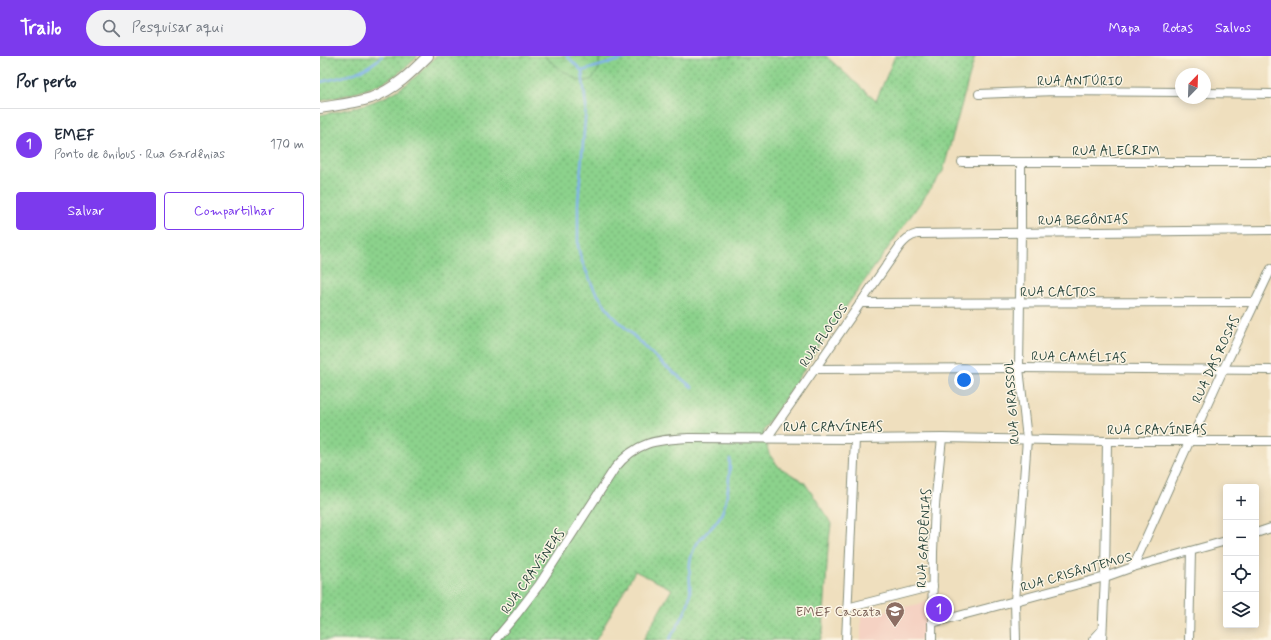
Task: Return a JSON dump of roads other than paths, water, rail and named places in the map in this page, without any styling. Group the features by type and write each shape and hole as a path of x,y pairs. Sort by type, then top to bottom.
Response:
{"street":[{"path":"320,108 370,98 387,91 399,83 428,56"},
{"name":"RUA ANTÚRIO","path":"979,94 1055,91 1175,92"},
{"path":"1211,93 1271,94"},
{"path":"1271,154 1271,164"},
{"name":"RUA ALECRIM","path":"962,162 1271,164"},
{"name":"RUA GIRASSOL","path":"1016,640 1015,601 1027,439 1019,368 1021,162"},
{"name":"RUA BEGÔNIAS","path":"900,246 907,238 917,234 1271,230"},
{"name":"RUA FLOCOS","path":"767,438 900,246"},
{"name":"RUA DAS ROSAS","path":"1133,567 1190,440 1271,270"},
{"name":"RUA CACTOS","path":"860,303 1255,302"},
{"name":"RUA CAMÉLIAS","path":"814,369 1019,368 1271,370"},
{"name":"RUA CRAVÍNEAS","path":"495,640 539,585 615,468 623,459 638,447 664,439 942,438 1106,441 1271,441"},
{"name":"RUA GARDÊNIAS","path":"932,640 935,505 942,438"},
{"path":"846,640 855,439"},
{"path":"1102,640 1105,577 1106,441"},
{"path":"1259,532 1271,528"},
{"name":"RUA CRISÂNTEMOS","path":"932,623 1105,577 1133,567 1223,542"},
{"path":"1189,640 1190,551"},
{"path":"847,608 933,586"},
{"path":"1093,640 1102,630"}],"waterway":[{"path":"320,82 353,74 368,67 382,56"},
{"path":"567,56 582,71 586,107 578,203 578,246 581,259 594,289 612,315 664,365 692,387"},
{"path":"582,71 633,56"},
{"path":"669,640 682,618 689,599 690,564 694,549 700,539 719,518 725,505 729,481 730,459"}],"place":[{"name":"EMEF","path":"939,609"},
{"name":"EMEF Cascata","path":"895,628"}]}
